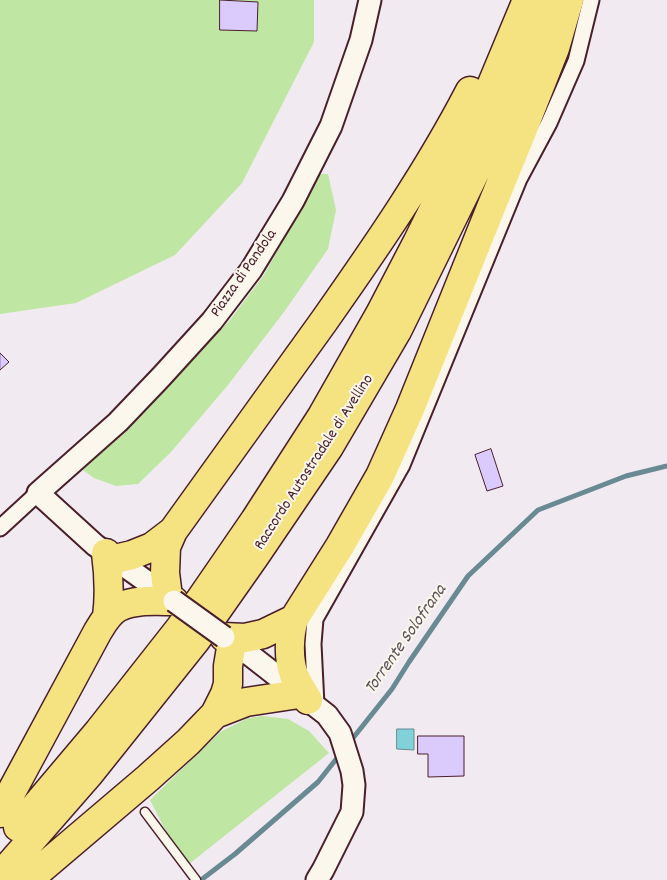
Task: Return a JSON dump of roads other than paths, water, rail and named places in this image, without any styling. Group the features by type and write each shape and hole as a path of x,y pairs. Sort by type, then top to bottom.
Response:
{"highway":[{"path":"0,813 107,617 118,608 144,600 171,599 165,561 166,547 173,530 370,256 428,167 468,96 515,0"},
{"name":"Raccordo Autostradale di Avellino","path":"0,847 99,731 180,628 256,520 322,416 384,306 453,170 527,0"},
{"name":"Raccordo Autostradale di Avellino","path":"0,876 89,774 196,640 329,447 401,322 488,146 541,24 549,0"},
{"path":"214,714 246,702 308,700 294,674 290,649 294,619 340,546 388,459 556,48 569,0"},
{"path":"107,617 110,556 132,555 152,547 173,530"},
{"path":"28,880 148,778 188,742 214,714 225,694 228,684 228,639 246,638 263,634 294,619"}],"street":[{"name":"Piazza di Pandola","path":"38,493 118,422 162,376 212,321 251,270 293,201 331,126 361,40 370,0"},
{"path":"308,700 314,619 402,465 519,179 549,123 576,61 590,0"},
{"path":"0,528 38,493 95,545 228,639 327,715 340,733 352,771 354,785 352,812 322,877"}],"lane":[{"path":"145,812 196,880"}],"water":[{"path":"397,729 414,729 414,750 397,749"}],"waterway":[{"name":"Torrente Solofrana","path":"349,743 392,689 468,576 538,510 626,476 667,466"},
{"name":"Torrente Solofrana","path":"201,880 235,854 318,782 341,753"}]}
